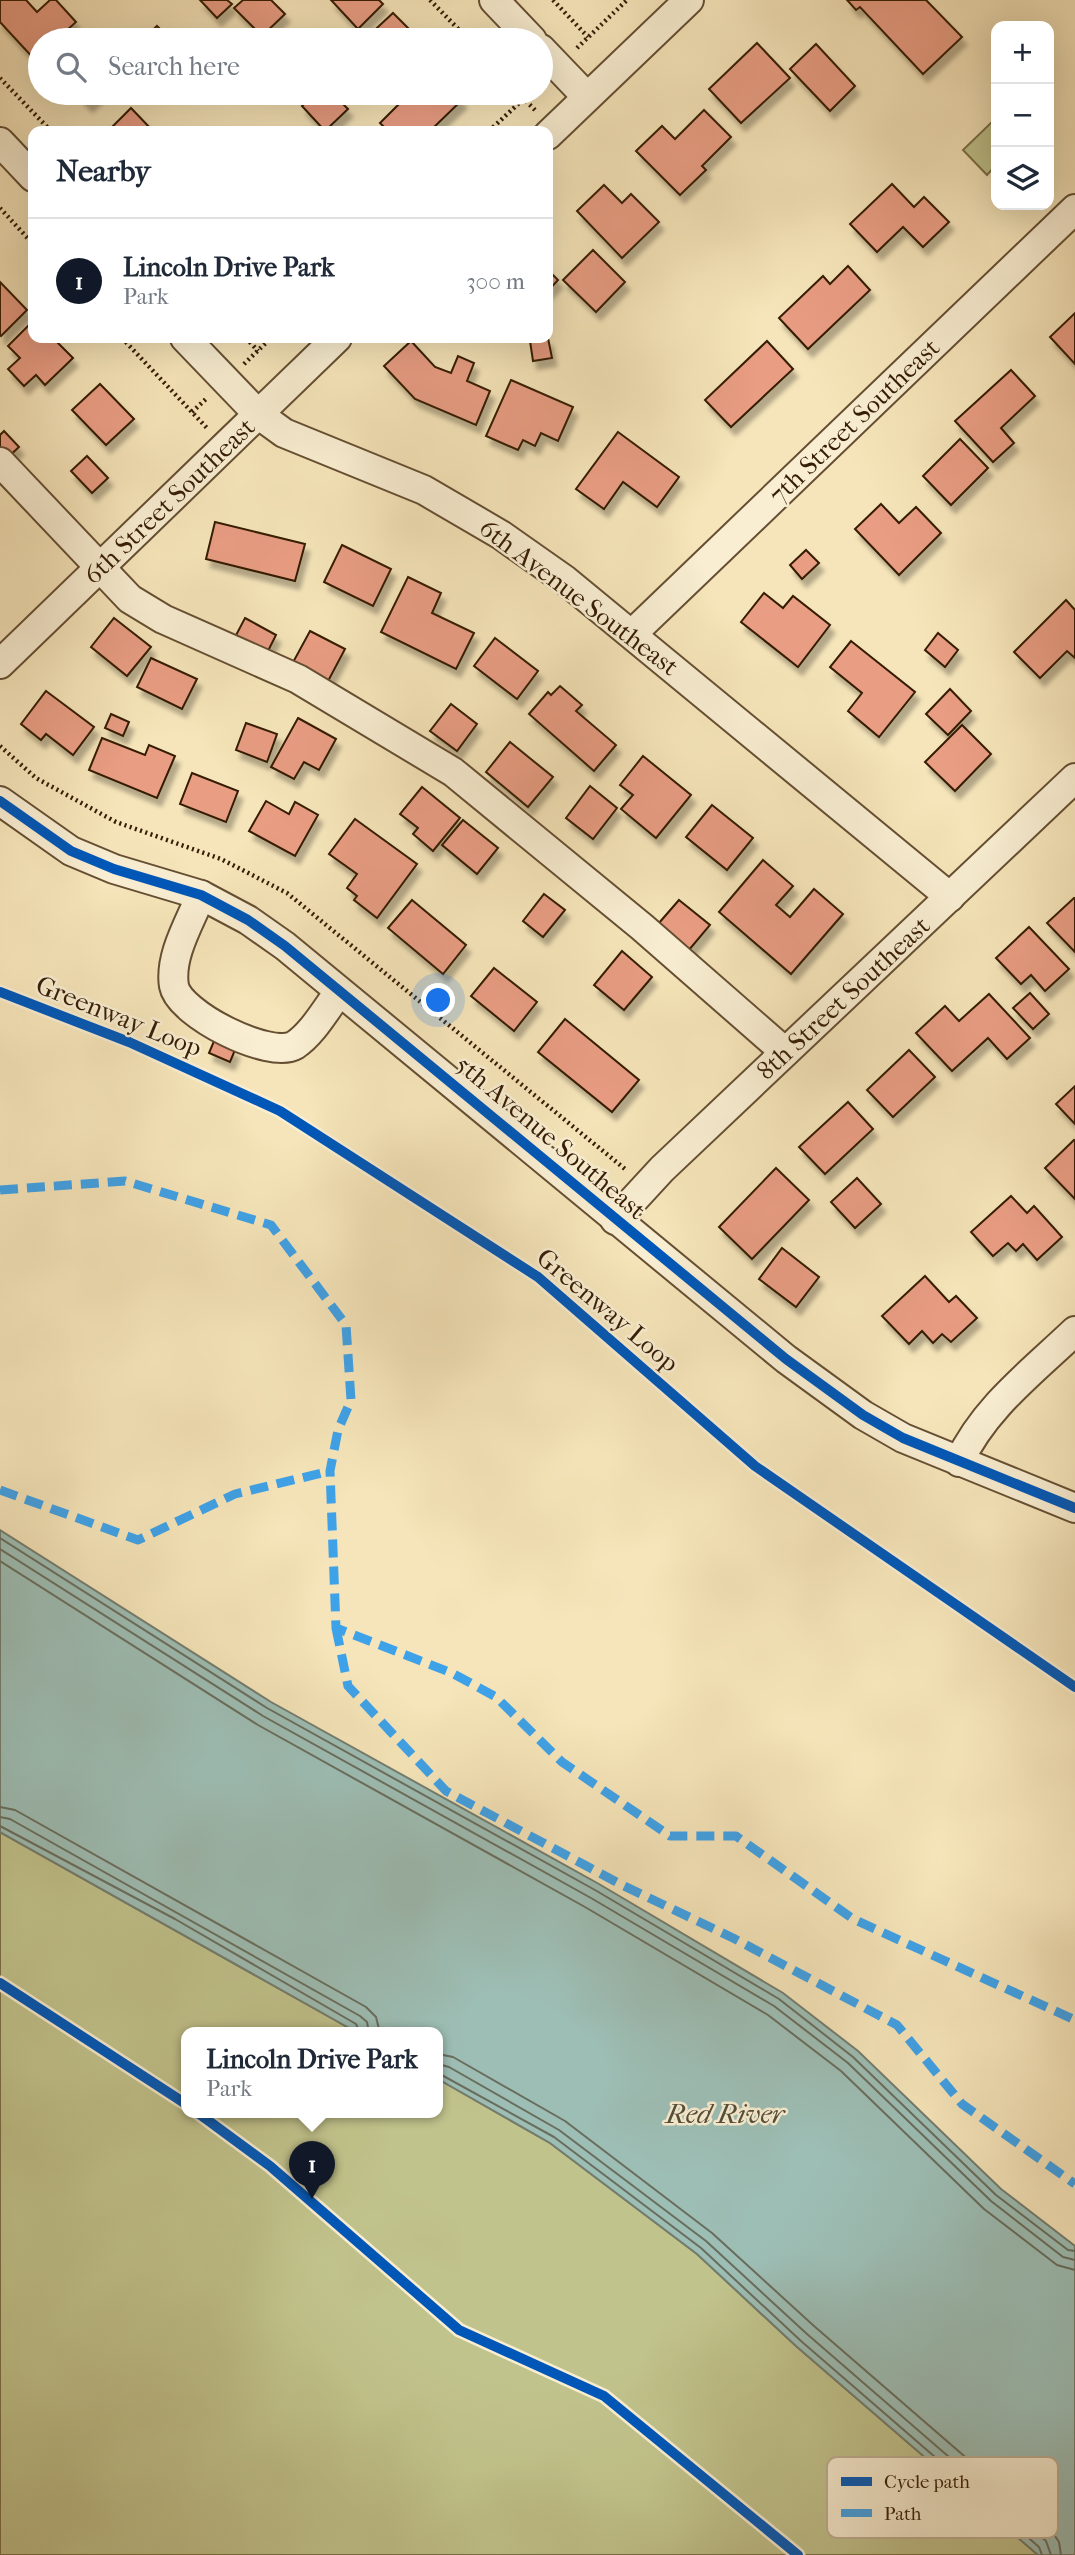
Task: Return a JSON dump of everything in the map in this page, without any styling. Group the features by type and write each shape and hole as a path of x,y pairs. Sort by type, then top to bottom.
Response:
{"street":[{"path":"494,0 521,28"},
{"path":"553,130 689,0"},
{"path":"553,62 587,97"},
{"path":"0,142 28,172"},
{"name":"7th Street Southeast","path":"633,634 1075,209"},
{"name":"6th Avenue Southeast","path":"190,343 258,414 284,433 424,490 460,509 565,580 950,897"},
{"name":"6th Street Southeast","path":"0,664 332,343"},
{"path":"0,462 130,599 163,620 298,679 453,772 642,926 785,1052"},
{"name":"8th Street Southeast","path":"615,1220 645,1185 1075,778"},
{"name":"5th Avenue Southeast","path":"0,801 71,851 114,869 201,895 248,920 340,992 786,1359 863,1415 903,1438 1075,1508"},
{"path":"201,895 173,971 174,988 191,1011 247,1041 284,1048 294,1045 307,1034 340,992"},
{"path":"959,1462 978,1426 992,1409 1075,1331"}],"path":[{"path":"430,0 457,28"},
{"path":"553,0 588,37"},
{"path":"553,56 588,37 627,0"},
{"path":"0,78 46,126"},
{"path":"494,126 517,105"},
{"path":"0,208 28,239"},
{"path":"127,343 224,447"},
{"path":"251,343 258,351"}],"green space":[{"path":"991,123 991,171 987,175 963,150"},
{"path":"0,1832 347,2027 181,2027 181,2118 443,2118 443,2082 550,2143 697,2254 796,2346 925,2457 827,2457 827,2538 1018,2538 1038,2555 0,2555"}],"water":[{"name":"Red River","path":"0,1530 271,1702 599,1884 783,1993 858,2051 1001,2189 1075,2246 1075,2555 1038,2555 1018,2538 1058,2538 1058,2457 925,2457 796,2346 697,2254 550,2143 443,2082 443,2027 347,2027 0,1832"}],"building":[{"path":"0,0 26,0 37,12 50,0 56,0 76,22 69,28 28,28 28,52 0,22"},
{"path":"200,0 227,0 232,4 217,18"},
{"path":"243,0 271,0 285,14 270,28 254,28 234,8"},
{"path":"331,0 379,0 383,4 357,28"},
{"path":"847,0 926,0 962,37 923,74 860,7 856,10"},
{"path":"393,13 408,28 377,28"},
{"path":"757,43 790,78 741,123 709,89"},
{"path":"816,44 855,86 830,111 790,69"},
{"path":"344,105 348,109 330,126 320,126 302,106"},
{"path":"398,105 457,105 435,126 383,126 380,123"},
{"path":"131,108 148,126 113,126"},
{"path":"704,110 731,137 702,166 706,170 680,195 636,151 662,126 675,139"},
{"path":"892,184 914,207 924,197 949,222 923,247 903,227 877,252 850,224"},
{"path":"604,185 622,203 631,194 659,222 622,258 577,211"},
{"path":"593,250 625,282 596,312 563,280"},
{"path":"848,266 870,290 808,349 779,318 823,276 830,284"},
{"path":"0,282 27,310 1,336 0,335"},
{"path":"1075,313 1075,364 1050,337"},
{"path":"28,326 28,343 58,343 73,358 45,385 36,375 24,386 8,369 20,358 8,346"},
{"path":"767,341 793,369 731,427 705,400"},
{"path":"409,343 413,343 435,367 451,373 458,356 474,363 467,381 490,391 476,425 415,399 384,366"},
{"path":"530,343 549,343 552,358 533,361"},
{"path":"1011,370 1035,396 1001,428 1014,443 993,462 955,421"},
{"path":"511,380 573,407 558,441 541,433 535,446 523,440 518,450 486,436"},
{"path":"100,384 134,419 106,445 72,410"},
{"path":"4,431 19,447 7,458 0,451 0,435"},
{"path":"618,432 679,477 657,507 623,482 604,509 576,489"},
{"path":"960,439 988,468 951,505 923,476"},
{"path":"87,456 108,478 92,493 71,471"},
{"path":"881,504 899,523 916,507 941,533 899,575 855,529"},
{"path":"215,522 305,544 295,581 206,559"},
{"path":"342,545 391,569 373,606 324,582"},
{"path":"806,550 819,563 802,579 790,565"},
{"path":"408,577 441,593 432,613 474,633 456,669 381,632"},
{"path":"764,593 783,608 793,596 830,625 798,667 741,622"},
{"path":"1066,600 1075,610 1075,658 1067,651 1040,678 1014,652"},
{"path":"114,618 151,647 127,676 91,647"},
{"path":"245,618 276,635 266,655 234,639"},
{"path":"310,631 345,649 326,685 291,666"},
{"path":"938,633 958,650 945,667 925,650"},
{"path":"495,638 538,671 517,699 474,666"},
{"path":"851,641 915,692 879,737 848,711 862,693 830,667"},
{"path":"151,658 197,679 182,709 137,687"},
{"path":"560,686 582,705 576,711 616,745 594,771 529,714 548,692 551,695"},
{"path":"950,689 971,711 948,735 926,714"},
{"path":"46,691 94,727 73,755 46,734 41,740 21,724"},
{"path":"451,704 477,724 457,751 430,731"},
{"path":"111,714 129,722 123,736 105,728"},
{"path":"298,718 336,739 319,770 304,762 294,779 271,767"},
{"path":"246,723 277,734 267,762 236,750"},
{"path":"962,725 991,754 955,791 925,762"},
{"path":"102,738 145,755 149,745 175,756 157,798 89,770"},
{"path":"510,742 553,777 528,807 486,772"},
{"path":"643,756 691,795 656,838 621,809 633,795 620,785"},
{"path":"192,773 238,791 226,822 180,804"},
{"path":"590,786 617,808 593,839 566,818"},
{"path":"422,787 460,818 433,851 413,834 418,828 400,814"},
{"path":"266,801 289,814 295,802 318,815 295,856 249,831"},
{"path":"712,805 753,838 727,870 686,837"},
{"path":"355,819 417,864 377,918 354,900 357,896 347,888 357,874 329,854"},
{"path":"463,820 498,848 477,874 442,845"},
{"path":"763,860 793,886 776,905 790,917 814,889 843,914 791,974 719,912"},
{"path":"544,894 565,910 543,937 523,921"},
{"path":"1075,898 1075,952 1047,923"},
{"path":"412,900 466,945 443,974 388,928"},
{"path":"679,900 710,925 683,957 652,931"},
{"path":"1029,927 1069,969 1045,991 1031,975 1021,984 996,958"},
{"path":"622,951 652,977 624,1010 594,985"},
{"path":"494,968 537,1002 514,1031 471,996"},
{"path":"1030,993 1049,1014 1033,1029 1013,1008"},
{"path":"989,994 1030,1038 1007,1059 988,1038 952,1071 916,1033 945,1006 959,1021"},
{"path":"565,1019 639,1080 612,1112 538,1052"},
{"path":"214,1041 235,1050 230,1062 209,1053"},
{"path":"909,1050 935,1077 893,1117 867,1090"},
{"path":"1075,1086 1075,1124 1056,1104"},
{"path":"848,1102 873,1129 825,1174 799,1147"},
{"path":"1075,1141 1075,1199 1045,1168"},
{"path":"776,1168 809,1200 752,1259 719,1227"},
{"path":"857,1178 881,1204 855,1228 831,1202"},
{"path":"1011,1196 1027,1213 1034,1206 1062,1237 1037,1260 1023,1244 1016,1251 1008,1243 993,1256 971,1232"},
{"path":"782,1248 819,1277 796,1307 759,1279"},
{"path":"925,1276 949,1302 956,1296 977,1318 951,1342 942,1334 933,1343 922,1331 909,1344 882,1316"}],"marked path":[{"path":"0,1190 125,1181 271,1225 346,1325 351,1400 338,1430 330,1471 336,1628 452,1673 496,1697 562,1762 670,1836 736,1836 853,1919 1075,2020"},
{"path":"0,1490 138,1540 235,1494 330,1471"},
{"path":"336,1628 348,1686 446,1791 622,1885 733,1938 897,2025 962,2104 1075,2184"}],"cycle path":[{"path":"0,801 71,851 114,869 201,895 248,920 285,946 786,1359 863,1415 903,1438 1075,1508"},
{"name":"Greenway Loop","path":"0,992 129,1042 280,1111 538,1277 755,1466 1075,1687"},
{"path":"0,1983 181,2101"},
{"path":"205,2118 270,2166 459,2330 604,2396 798,2555"}],"place":[{"name":"Lincoln Drive Park","path":"312,2199"}]}
